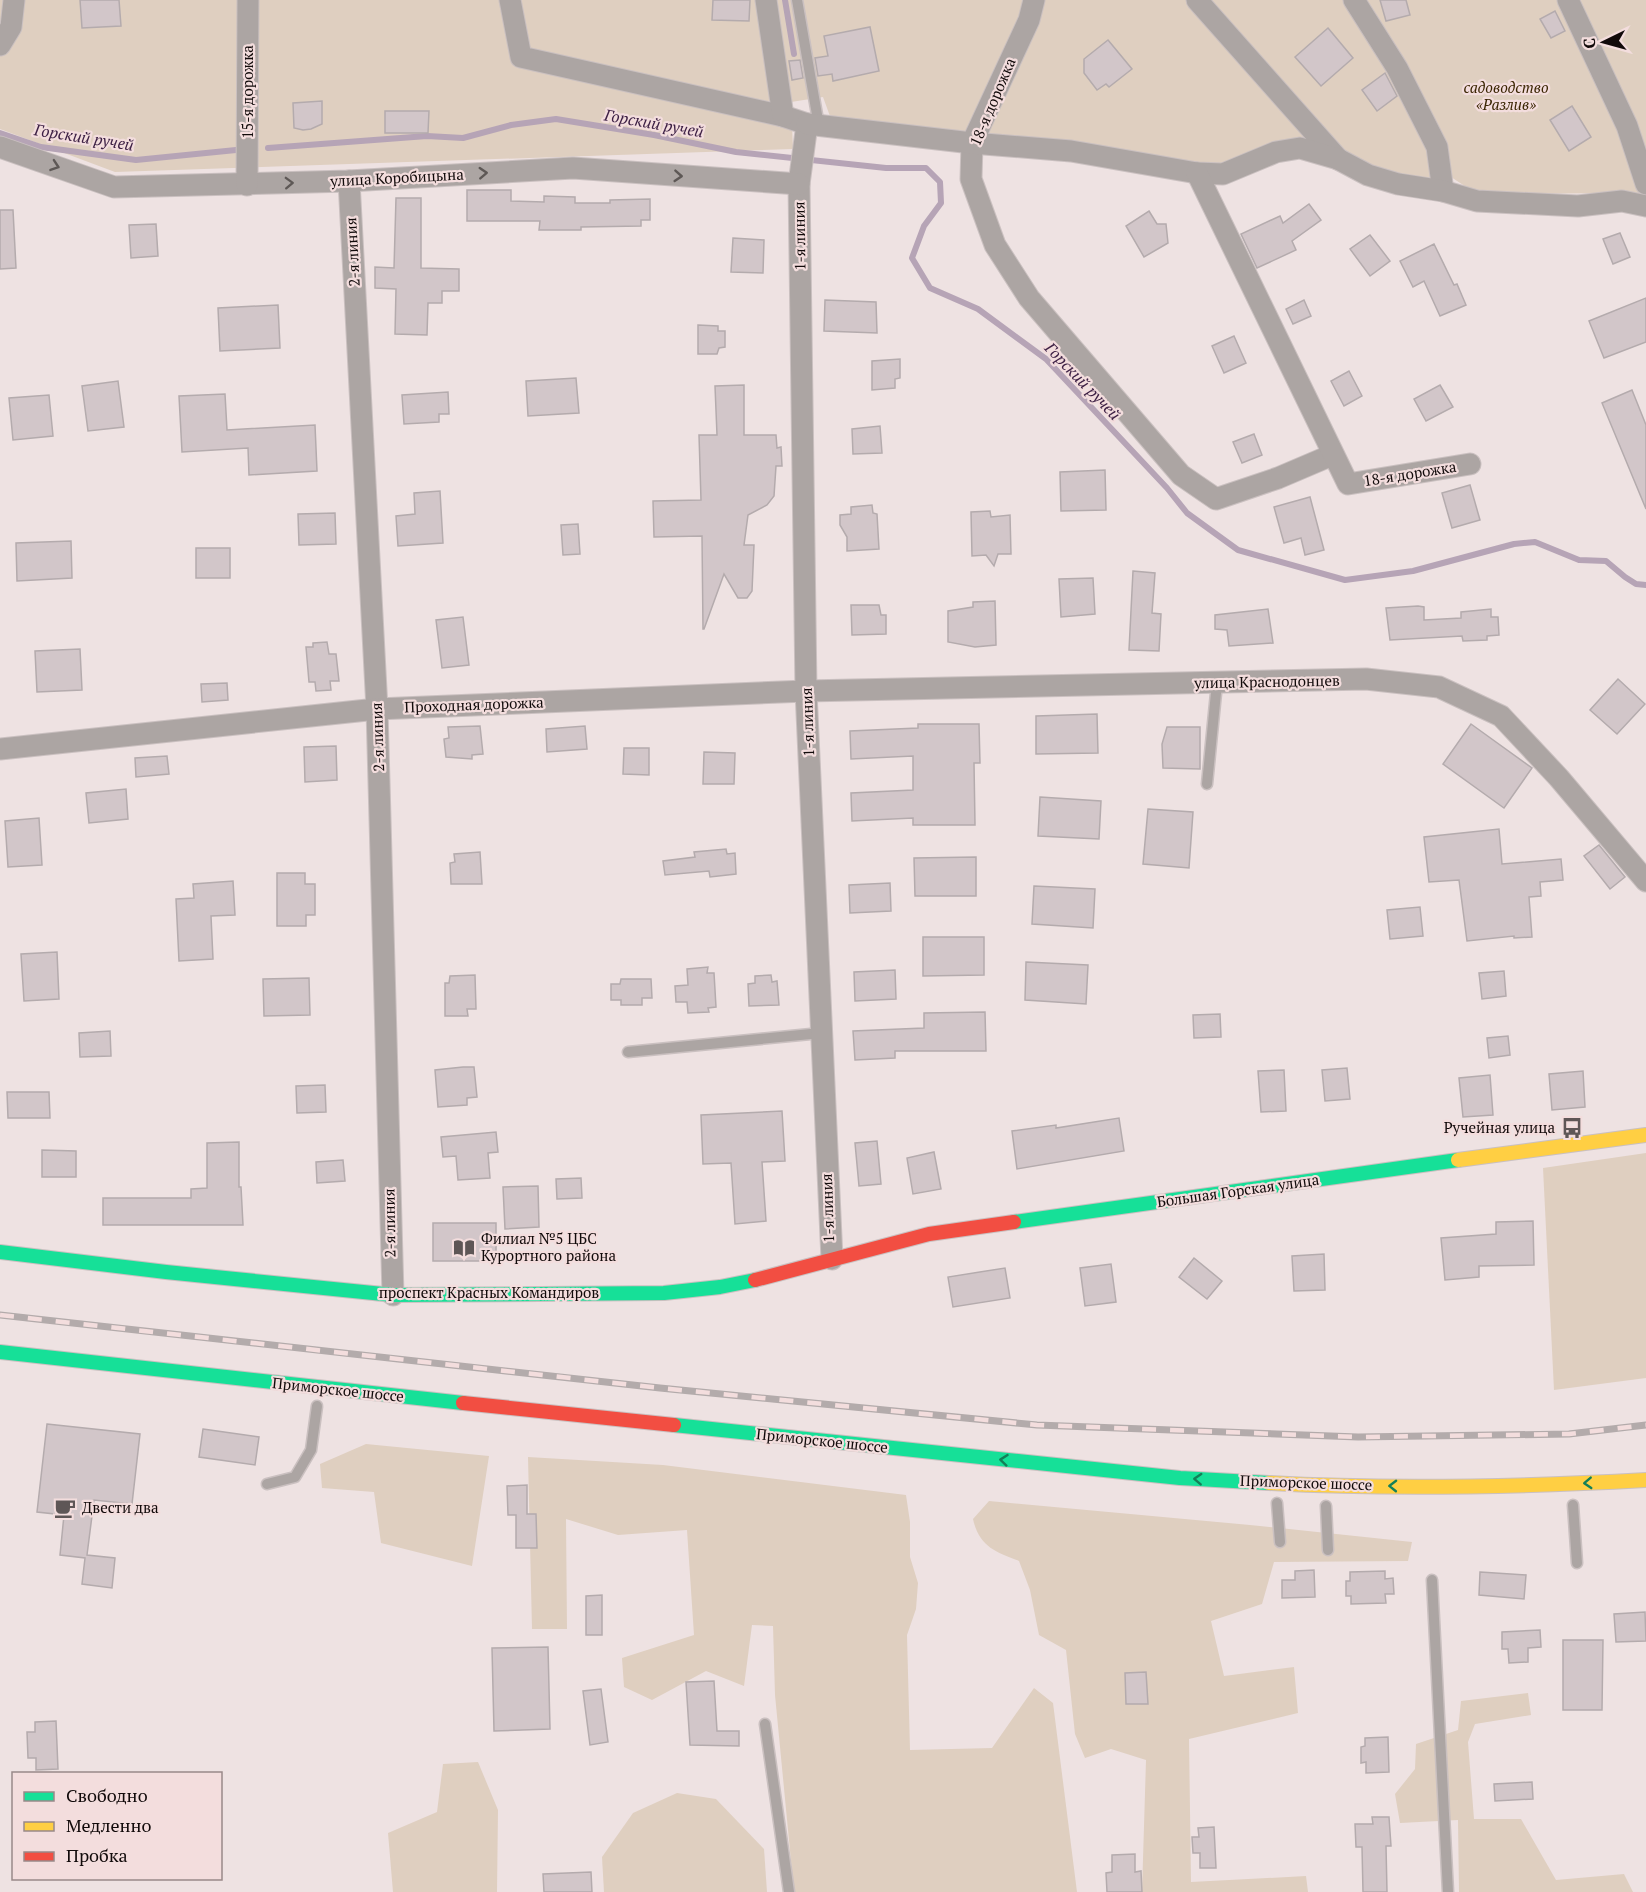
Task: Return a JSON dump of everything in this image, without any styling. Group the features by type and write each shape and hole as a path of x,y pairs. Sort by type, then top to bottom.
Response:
{"main road":[{"name":"Большая Горская улица","path":"832,1259 929,1234 1299,1181 1646,1135"},
{"name":"проспект Красных Командиров","path":"0,1252 166,1272 393,1294 664,1293 720,1287 832,1259"},
{"name":"Приморское шоссе","path":"0,1352 347,1391 1180,1478 1327,1486 1420,1487 1530,1486 1646,1480"}],"street":[{"path":"0,45 11,27 14,0"},
{"name":"15-я дорожка","path":"247,185 248,0"},
{"path":"510,0 521,57 783,116 810,131 1071,151 1197,173 1223,174 1276,153 1300,148 1338,159 1368,175 1398,184 1443,191 1477,201 1578,206 1622,201 1646,206"},
{"path":"766,0 783,116"},
{"name":"18-я дорожка","path":"1034,0 1029,20 972,143 971,179 995,245 1029,298 1181,475 1216,499 1278,478 1332,455"},
{"path":"1197,0 1338,159"},
{"path":"1354,0 1397,68 1437,147 1443,191"},
{"path":"1568,0 1627,126 1646,184"},
{"name":"1-я линия","path":"810,131 800,177 806,691 832,1259"},
{"name":"улица Коробицына","path":"0,147 114,187 349,181 573,168 800,177"},
{"name":"18-я дорожка","path":"1197,173 1348,484 1470,464"},
{"name":"2-я линия","path":"349,181 377,710 393,1294"},
{"name":"улица Краснодонцев","path":"806,691 1366,680 1439,687 1501,716 1559,778 1646,881"},
{"name":"Проходная дорожка","path":"0,749 377,710 806,691"}],"lane":[{"path":"797,0 810,131"},
{"path":"1207,784 1217,683"},
{"path":"628,1052 821,1033"},
{"path":"267,1484 295,1477 311,1450 316,1406"},
{"path":"1277,1503 1280,1542"},
{"path":"1573,1505 1577,1563"},
{"path":"1326,1506 1328,1550"},
{"path":"1432,1580 1448,1892"},
{"path":"765,1724 789,1892"}],"green space":[{"name":"садоводство «Разлив»","path":"0,0 1646,0 1646,196 1621,193 1477,194 1451,177 1393,188 1292,141 1216,166 831,119 823,97 791,102 793,149 115,172 0,129"},
{"path":"1646,1153 1646,1378 1554,1390 1543,1168"},
{"path":"366,1444 489,1456 472,1566 381,1543 374,1492 322,1488 320,1464"},
{"path":"528,1457 663,1465 906,1495 910,1522 910,1557 918,1583 916,1609 907,1635 910,1750 992,1748 1034,1688 1053,1703 1077,1892 794,1892 775,1695 773,1626 752,1625 744,1686 706,1671 652,1700 624,1687 622,1658 694,1635 687,1530 618,1535 566,1519 567,1629 532,1629"},
{"path":"989,1501 1412,1542 1408,1561 1274,1562 1262,1604 1211,1621 1224,1676 1294,1667 1298,1713 1189,1739 1191,1882 1306,1876 1308,1892 1142,1892 1146,1760 1111,1749 1085,1758 1075,1734 1066,1650 1039,1635 1030,1590 1019,1561 989,1547 979,1536 976,1528 973,1519"},
{"path":"1528,1693 1531,1715 1475,1724 1468,1742 1474,1819 1521,1819 1556,1880 1624,1874 1633,1892 1459,1892 1458,1820 1400,1823 1395,1794 1415,1769 1416,1744 1458,1730 1461,1701"},
{"path":"478,1762 498,1810 497,1892 393,1892 388,1833 437,1812 443,1764"},
{"path":"677,1793 716,1799 764,1849 767,1892 604,1892 602,1857 633,1813"}],"building":[{"path":"80,0 119,0 121,26 82,28"},
{"path":"713,0 750,0 749,21 712,20"},
{"path":"1380,0 1406,0 1410,15 1386,21"},
{"path":"1555,11 1565,31 1551,38 1540,19"},
{"path":"870,27 879,71 833,81 832,74 818,76 815,58 828,56 824,36"},
{"path":"1328,28 1353,58 1321,86 1295,57"},
{"path":"1108,40 1132,69 1109,87 1106,84 1097,90 1084,73 1084,59"},
{"path":"800,60 803,78 792,80 789,61"},
{"path":"1385,73 1397,96 1377,111 1362,90"},
{"path":"322,101 322,124 311,129 294,128 293,103"},
{"path":"1572,106 1591,137 1569,151 1550,120"},
{"path":"385,111 429,111 428,133 385,133"},
{"path":"467,190 511,190 511,201 544,202 544,196 575,197 575,203 610,203 610,200 650,199 650,220 641,220 641,226 581,227 581,230 539,230 540,221 467,221"},
{"path":"396,198 421,198 421,268 459,269 459,291 442,291 442,303 428,303 427,335 395,334 396,289 375,288 375,267 394,268"},
{"path":"1309,204 1321,220 1292,241 1296,250 1257,268 1241,234 1280,216 1283,223"},
{"path":"0,210 13,210 16,268 0,269"},
{"path":"1149,211 1157,224 1166,224 1168,243 1144,257 1126,226"},
{"path":"156,224 158,256 131,258 129,225"},
{"path":"1620,233 1630,257 1613,264 1603,239"},
{"path":"1370,235 1390,261 1370,276 1350,249"},
{"path":"733,238 764,240 763,273 731,272"},
{"path":"1434,244 1466,305 1440,316 1424,281 1413,287 1400,261"},
{"path":"1646,298 1646,342 1604,358 1589,321"},
{"path":"825,300 876,302 877,333 824,331"},
{"path":"1304,300 1311,316 1293,324 1286,309"},
{"path":"278,305 280,348 220,351 218,308"},
{"path":"698,325 718,326 718,331 725,331 725,347 719,348 717,354 698,354"},
{"path":"1234,336 1246,363 1224,373 1212,346"},
{"path":"900,359 900,378 895,379 895,388 872,390 872,361"},
{"path":"1349,371 1362,396 1344,406 1331,381"},
{"path":"576,378 579,413 528,416 526,381"},
{"path":"118,381 124,427 88,431 82,386"},
{"path":"744,385 744,435 776,435 777,448 781,447 782,466 776,466 774,496 767,505 748,515 744,545 754,545 752,591 747,598 738,598 724,574 703,629 702,536 654,537 653,501 701,500 699,435 717,435 715,386"},
{"path":"1440,385 1453,407 1426,421 1414,399"},
{"path":"1632,390 1646,425 1646,509 1602,403"},
{"path":"448,392 449,414 439,414 439,422 404,424 402,395"},
{"path":"225,394 227,430 315,425 317,471 249,475 248,448 182,452 179,396"},
{"path":"49,395 53,436 13,440 9,398"},
{"path":"880,426 882,453 853,454 852,429"},
{"path":"1254,434 1262,455 1242,463 1233,442"},
{"path":"1105,470 1106,510 1061,511 1060,472"},
{"path":"1470,485 1480,520 1452,528 1442,493"},
{"path":"440,491 443,543 398,546 396,516 415,514 414,493"},
{"path":"1310,497 1324,550 1305,555 1301,538 1284,543 1274,507"},
{"path":"872,505 873,513 877,514 879,549 847,551 847,537 840,525 840,515 851,514 851,507"},
{"path":"990,511 991,517 1010,515 1011,554 998,554 994,566 986,555 972,556 971,512"},
{"path":"335,513 336,544 299,545 298,514"},
{"path":"578,524 580,554 563,555 561,525"},
{"path":"71,541 72,578 17,581 16,543"},
{"path":"196,548 230,548 230,578 196,578"},
{"path":"1133,571 1155,573 1152,613 1161,614 1159,651 1129,650"},
{"path":"1093,578 1095,614 1061,617 1059,579"},
{"path":"995,601 996,645 975,647 948,642 948,611 973,607 973,602"},
{"path":"851,605 879,605 881,615 886,615 886,634 852,635"},
{"path":"1424,607 1424,620 1461,618 1461,612 1491,609 1491,617 1498,617 1499,635 1487,636 1487,640 1463,641 1462,636 1390,640 1386,608"},
{"path":"1268,609 1273,643 1229,646 1227,630 1215,629 1215,615"},
{"path":"463,617 469,665 442,668 436,620"},
{"path":"327,642 329,654 336,654 339,681 330,681 331,690 316,691 315,682 309,682 306,647 313,647 313,643"},
{"path":"80,649 82,690 37,692 35,651"},
{"path":"1618,679 1645,704 1617,734 1590,710"},
{"path":"227,683 228,700 202,702 201,684"},
{"path":"1097,714 1098,753 1036,754 1036,716"},
{"path":"918,724 979,724 980,763 974,763 975,825 913,825 913,818 852,821 851,793 913,790 913,756 851,759 850,731 918,728"},
{"path":"1471,724 1532,768 1504,808 1443,764"},
{"path":"480,726 483,754 472,755 472,759 446,757 444,739 449,738 448,727"},
{"path":"585,726 587,749 547,752 546,729"},
{"path":"1167,727 1200,727 1200,769 1163,768 1162,744"},
{"path":"336,746 337,780 305,782 304,747"},
{"path":"624,748 649,748 649,775 623,774"},
{"path":"704,752 735,753 734,784 703,784"},
{"path":"167,756 169,774 136,777 135,758"},
{"path":"126,789 128,819 89,823 86,793"},
{"path":"1040,797 1101,801 1099,839 1038,836"},
{"path":"1148,809 1193,812 1189,868 1143,864"},
{"path":"39,818 42,865 8,867 5,821"},
{"path":"1499,829 1502,864 1561,859 1563,880 1540,882 1541,896 1529,897 1532,937 1514,938 1514,936 1467,941 1459,880 1429,882 1424,837"},
{"path":"1599,845 1625,877 1610,889 1584,856"},
{"path":"726,849 727,854 735,853 736,874 710,877 709,871 665,875 663,861 695,857 694,852"},
{"path":"480,852 482,884 451,884 450,863 455,862 454,854"},
{"path":"976,857 976,896 915,896 914,858"},
{"path":"277,873 305,873 305,884 315,884 315,915 306,915 306,926 277,926"},
{"path":"233,881 235,915 211,916 213,959 179,961 176,899 194,898 193,884"},
{"path":"890,883 891,911 850,913 849,885"},
{"path":"1034,886 1095,889 1093,928 1032,924"},
{"path":"1420,907 1423,936 1390,939 1387,910"},
{"path":"923,937 984,937 984,975 923,976"},
{"path":"57,952 59,999 24,1001 21,954"},
{"path":"1026,962 1088,965 1086,1004 1025,1000"},
{"path":"708,967 707,973 714,973 716,1007 708,1008 709,1012 688,1013 687,1002 676,1002 675,986 688,985 687,969"},
{"path":"895,970 896,999 855,1001 854,972"},
{"path":"1504,971 1506,996 1482,999 1479,973"},
{"path":"475,975 476,1009 467,1009 468,1016 445,1016 445,983 449,983 450,976"},
{"path":"771,975 772,982 777,981 779,1005 749,1006 748,984 755,983 755,976"},
{"path":"309,978 310,1015 264,1016 263,979"},
{"path":"621,979 651,979 652,998 642,998 642,1005 621,1005 621,1000 611,1000 611,984 620,984"},
{"path":"985,1012 986,1051 895,1051 895,1058 855,1060 853,1031 924,1028 924,1013"},
{"path":"1220,1014 1221,1037 1194,1038 1193,1015"},
{"path":"110,1031 111,1056 80,1057 79,1033"},
{"path":"1508,1036 1510,1055 1489,1058 1487,1038"},
{"path":"474,1067 477,1097 467,1098 467,1105 438,1107 435,1070"},
{"path":"1347,1068 1350,1099 1325,1101 1322,1070"},
{"path":"1284,1070 1286,1111 1261,1112 1258,1071"},
{"path":"1583,1071 1585,1107 1552,1110 1549,1074"},
{"path":"1490,1075 1493,1115 1463,1117 1459,1078"},
{"path":"325,1085 326,1112 297,1113 296,1086"},
{"path":"7,1092 49,1092 50,1118 8,1118"},
{"path":"782,1111 785,1161 762,1162 766,1221 735,1224 731,1163 703,1164 701,1115"},
{"path":"1119,1118 1124,1151 1017,1169 1012,1131 1056,1125 1056,1128"},
{"path":"496,1132 498,1152 488,1153 490,1178 458,1180 456,1156 443,1157 441,1137"},
{"path":"877,1141 881,1184 859,1186 855,1143"},
{"path":"239,1142 239,1187 241,1187 243,1225 103,1225 103,1198 191,1198 191,1189 207,1188 207,1143"},
{"path":"42,1150 76,1151 76,1177 42,1177"},
{"path":"934,1152 941,1189 913,1194 907,1158"},
{"path":"343,1160 345,1181 317,1183 316,1162"},
{"path":"581,1178 582,1198 557,1199 556,1179"},
{"path":"538,1186 539,1227 505,1229 503,1187"},
{"path":"1533,1221 1534,1265 1479,1266 1479,1277 1445,1280 1441,1238 1496,1234 1496,1222"},
{"name":"Филиал №5 ЦБС Курортного района","path":"433,1223 496,1223 496,1261 433,1261"},
{"path":"1324,1254 1325,1290 1294,1291 1292,1256"},
{"path":"1194,1258 1222,1281 1207,1299 1179,1277"},
{"path":"1111,1264 1116,1302 1085,1306 1080,1268"},
{"path":"1005,1268 1010,1298 953,1307 948,1277"},
{"name":"Двести два","path":"47,1424 140,1434 132,1504 94,1500 87,1555 115,1558 112,1588 82,1584 85,1558 60,1555 64,1515 37,1512"},
{"path":"203,1429 259,1437 255,1465 199,1457"},
{"path":"527,1485 527,1514 536,1514 537,1548 516,1548 516,1515 508,1515 507,1486"},
{"path":"1314,1570 1315,1597 1282,1598 1282,1580 1295,1580 1295,1571"},
{"path":"1385,1571 1385,1579 1393,1578 1394,1594 1385,1594 1386,1603 1351,1604 1351,1596 1346,1596 1346,1581 1350,1581 1350,1572"},
{"path":"1480,1572 1526,1575 1524,1599 1479,1595"},
{"path":"602,1595 602,1635 586,1635 586,1596"},
{"path":"1645,1612 1646,1641 1616,1642 1614,1614"},
{"path":"1540,1630 1541,1647 1528,1648 1528,1662 1509,1663 1508,1649 1502,1649 1502,1632"},
{"path":"1563,1640 1603,1640 1602,1710 1563,1710"},
{"path":"548,1647 550,1729 494,1731 492,1648"},
{"path":"1146,1672 1148,1704 1126,1704 1125,1673"},
{"path":"714,1681 717,1731 739,1731 739,1746 690,1745 686,1682"},
{"path":"601,1689 608,1742 590,1745 583,1691"},
{"path":"56,1721 58,1769 36,1770 36,1758 28,1758 27,1732 35,1732 35,1722"},
{"path":"1388,1737 1389,1772 1366,1773 1366,1762 1361,1763 1361,1747 1365,1746 1365,1738"},
{"path":"1532,1782 1533,1799 1495,1801 1494,1784"},
{"path":"1372,1817 1389,1817 1391,1846 1386,1846 1387,1892 1363,1892 1362,1847 1356,1847 1355,1824 1373,1824"},
{"path":"1214,1827 1216,1868 1200,1868 1200,1853 1193,1853 1192,1837 1199,1837 1198,1828"},
{"path":"1135,1854 1135,1872 1141,1871 1142,1892 1107,1892 1106,1873 1112,1872 1112,1855"},
{"path":"591,1872 592,1892 544,1892 543,1874"}],"waterway":[{"path":"785,0 794,54"},
{"name":"Горский ручей","path":"268,148 427,136 463,138 511,125 556,119 654,135 736,152 886,168 926,168 940,182 941,203 924,226 912,258 930,288 978,309 1046,359 1167,488 1187,513 1238,550 1345,580 1413,571 1514,544 1535,542 1579,560 1606,561 1636,584 1646,585"},
{"name":"Горский ручей","path":"0,133 41,147 136,160 236,150"}],"railway":[{"path":"0,1315 660,1388 1037,1425 1358,1437 1569,1434 1646,1425"}],"traffic: fast":[{"path":"1014,1222 1458,1160"},
{"path":"0,1252 166,1272 393,1295 664,1293 720,1287 755,1280"},
{"path":"0,1352 463,1403"},
{"path":"674,1425 1180,1478 1269,1483"}],"traffic: slow":[{"path":"1458,1160 1646,1135"},
{"path":"1269,1483 1458,1487 1646,1480"}],"traffic: jam":[{"path":"755,1280 929,1234 1014,1222"},
{"path":"463,1403 674,1425"}],"place":[{"name":"Ручейная улица","path":"1572,1128"},
{"name":"Филиал №5 ЦБС Курортного района","path":"464,1248"},
{"name":"Двести два","path":"65,1508"}]}
